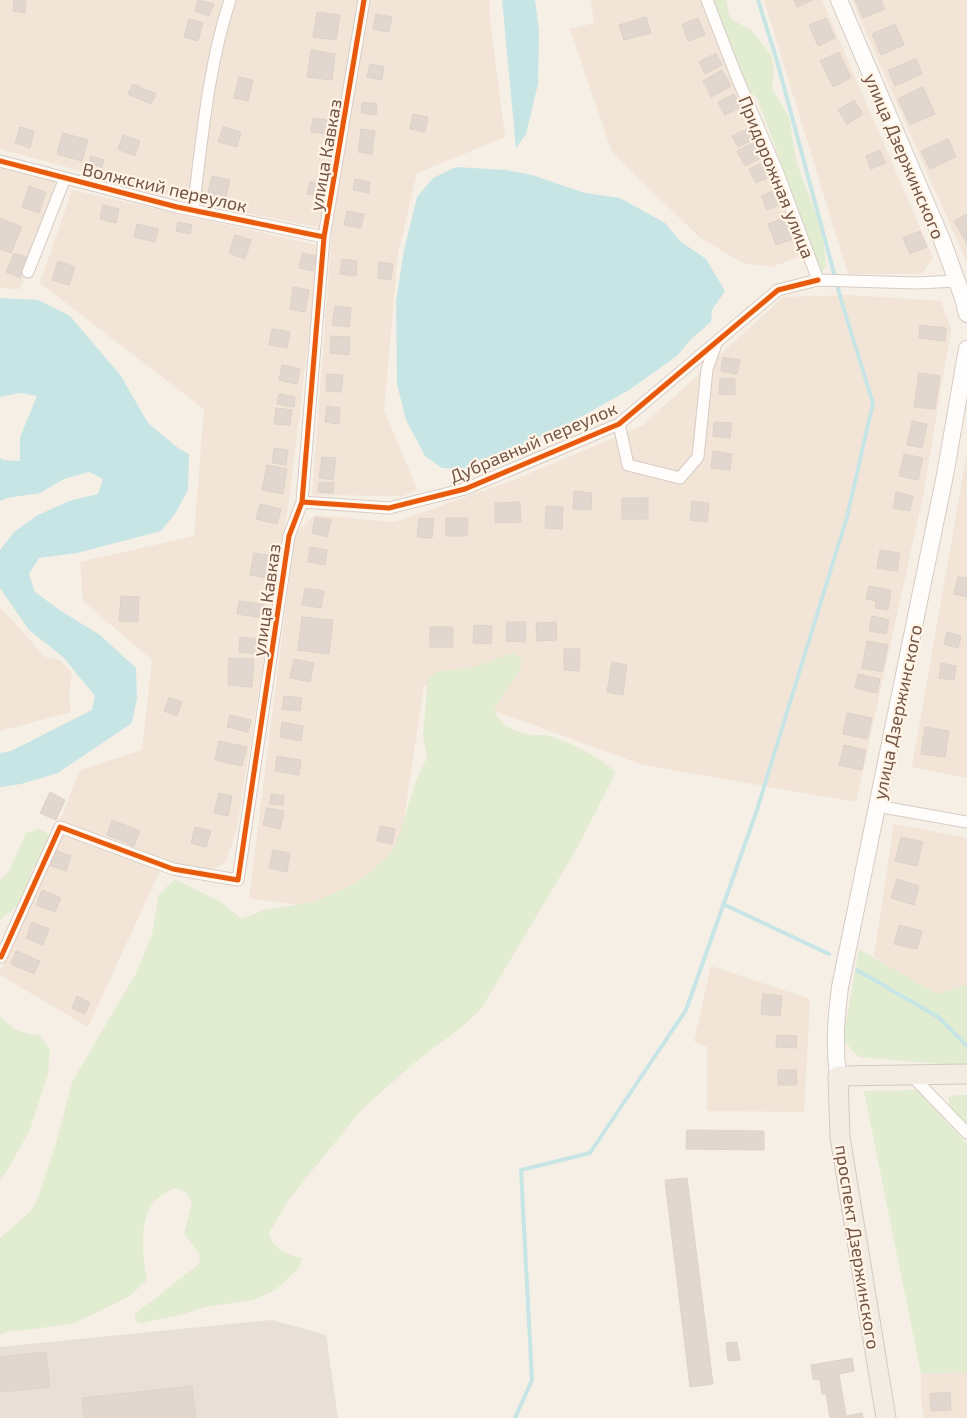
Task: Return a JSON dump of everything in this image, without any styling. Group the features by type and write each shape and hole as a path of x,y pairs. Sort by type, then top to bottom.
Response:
{"main road":[{"name":"улица Дзержинского","path":"838,0 942,240 965,298 967,314"},
{"name":"улица Дзержинского","path":"838,1076 835,1025 847,948 945,475 967,349"},
{"path":"838,1076 967,1074"},
{"name":"проспект Дзержинского","path":"838,1076 840,1137 886,1418"}],"street":[{"name":"Волжский переулок","path":"193,210 216,50 230,0"},
{"name":"улица Кавказ","path":"0,957 60,827 173,869 238,880 289,536 302,502 324,237 364,0"},
{"name":"Придорожная улица","path":"707,0 736,75 778,173 818,280 917,283 957,281"},
{"name":"Волжский переулок","path":"0,161 193,210 324,237"},
{"path":"28,272 65,178"},
{"name":"Дубравный переулок","path":"302,502 389,508 455,492 620,424 778,290 818,280"},
{"path":"620,424 628,465 680,478 698,457 707,369 716,343"},
{"path":"877,806 967,822"},
{"path":"911,1074 967,1133"}],"shaded area":[{"path":"0,0 490,0 490,19 505,137 417,173 398,254 384,410 417,489 404,496 312,495 332,230 202,204 0,149"},
{"path":"591,0 703,0 787,205 804,255 772,267 743,263 699,237 612,152 570,29 594,23"},
{"path":"764,0 822,0 933,258 921,274 848,274"},
{"path":"852,0 967,0 967,262 921,159"},
{"path":"0,167 56,182 20,289 0,288"},
{"path":"72,190 316,245 319,253 289,501 237,828 226,862 212,870 163,864 88,1027 0,975 0,971 80,770 142,750 152,660 83,601 80,562 194,536 204,409 40,283"},
{"path":"849,295 941,301 951,329 924,491 856,802 643,765 424,685 397,866 329,909 249,898 295,534 315,515 395,522 511,481 642,426 783,297"},
{"path":"967,453 967,778 912,767"},
{"path":"0,607 45,657 60,660 72,673 69,694 71,712 0,731"},
{"path":"894,824 967,838 967,1013 963,1025 874,956"},
{"path":"711,966 810,999 804,1112 707,1111 707,1047 694,1041"},
{"path":"272,1320 326,1335 338,1418 0,1418 0,1347"},
{"path":"967,1372 967,1418 924,1418 921,1401 921,1374"}],"green space":[{"path":"711,0 726,0 730,18 752,31 771,55 774,70 772,88 789,117 796,161 816,214 823,239 826,265 821,273 757,97 738,86"},
{"path":"514,653 521,658 521,669 494,709 500,720 509,728 520,732 547,735 574,746 609,766 615,771 614,776 576,850 481,1009 463,1026 413,1064 363,1108 289,1199 269,1233 277,1247 291,1255 302,1258 299,1268 275,1290 254,1300 205,1307 180,1315 142,1323 135,1321 135,1315 140,1310 199,1264 200,1254 184,1234 192,1203 186,1192 174,1188 158,1198 149,1210 143,1240 147,1280 130,1296 75,1323 8,1331 0,1335 0,1238 30,1212 37,1201 56,1144 72,1082 135,975 152,935 159,894 175,879 219,901 242,919 264,910 314,902 356,883 389,856 399,836 415,784 427,757 423,736 428,677 437,672 473,667"},
{"path":"39,829 52,836 51,846 33,868 20,904 0,920 0,880 8,873 26,833"},
{"path":"859,949 937,994 967,985 967,1064 940,1064 859,1057 843,1040"},
{"path":"0,1016 18,1030 40,1035 50,1049 48,1073 30,1130 5,1174 0,1179"},
{"path":"917,1090 967,1144 967,1372 921,1374 864,1091"},
{"path":"967,1095 967,1123 963,1122 949,1106 949,1097"}],"water":[{"path":"502,0 535,0 539,31 538,84 526,134 516,148"},
{"path":"456,167 506,170 532,175 585,193 620,198 665,223 680,241 706,259 725,291 712,310 711,322 691,339 677,356 629,390 563,427 469,469 442,468 425,456 406,420 397,384 396,301 404,250 417,197 433,178"},
{"path":"0,298 38,300 70,316 121,376 148,423 178,448 189,454 188,490 175,514 161,531 77,553 39,558 29,574 35,592 61,611 100,635 136,668 137,698 132,723 58,773 21,784 0,787 0,753 11,751 92,710 95,696 63,657 29,630 0,588 0,550 14,532 36,516 69,501 98,494 103,479 89,472 64,479 40,493 7,498 0,501 0,458 20,461 20,437 37,396 20,393 0,397"}],"building":[{"path":"14,0 26,0 25,13 13,11"},
{"path":"198,0 214,4 209,16 195,11"},
{"path":"794,0 812,0 797,7"},
{"path":"855,0 881,0 885,9 863,18"},
{"path":"317,12 340,15 336,40 313,37"},
{"path":"376,14 392,17 389,32 373,29"},
{"path":"646,17 651,33 624,40 619,25"},
{"path":"698,18 705,35 688,41 682,24"},
{"path":"826,18 835,38 818,46 809,25"},
{"path":"189,19 203,23 198,41 184,37"},
{"path":"895,24 904,45 881,55 872,34"},
{"path":"311,50 335,54 332,80 307,77"},
{"path":"839,52 851,78 833,87 820,61"},
{"path":"716,53 722,65 705,74 699,62"},
{"path":"916,59 922,74 895,86 888,70"},
{"path":"370,64 384,67 382,80 367,77"},
{"path":"722,70 731,86 711,97 703,81"},
{"path":"239,77 253,80 248,101 234,98"},
{"path":"133,84 156,94 151,104 128,94"},
{"path":"923,87 935,114 910,125 898,99"},
{"path":"734,94 741,107 725,115 718,102"},
{"path":"854,100 863,114 847,124 838,110"},
{"path":"362,102 377,104 376,115 361,113"},
{"path":"413,114 428,117 425,132 410,129"},
{"path":"313,118 331,120 330,134 311,132"},
{"path":"20,127 34,131 30,148 15,143"},
{"path":"223,127 241,132 237,147 218,142"},
{"path":"749,128 754,139 738,147 732,136"},
{"path":"361,129 375,131 372,154 358,152"},
{"path":"63,133 88,140 82,161 57,154"},
{"path":"123,135 140,141 135,156 118,149"},
{"path":"948,139 956,157 930,169 921,151"},
{"path":"755,142 763,157 745,166 737,151"},
{"path":"880,150 886,163 871,169 866,156"},
{"path":"91,156 104,160 101,171 88,167"},
{"path":"764,162 771,176 756,183 749,169"},
{"path":"212,176 230,180 225,201 207,196"},
{"path":"355,179 370,182 369,193 353,190"},
{"path":"310,182 323,184 321,196 307,194"},
{"path":"29,186 46,192 39,213 22,207"},
{"path":"777,189 783,203 767,210 761,196"},
{"path":"103,205 119,209 116,223 100,219"},
{"path":"347,211 364,214 361,228 344,225"},
{"path":"967,214 967,244 954,221"},
{"path":"788,216 796,238 776,245 768,224"},
{"path":"0,218 22,227 11,253 0,249"},
{"path":"178,222 192,225 190,234 176,231"},
{"path":"137,224 158,229 155,242 134,237"},
{"path":"920,231 927,247 910,254 903,238"},
{"path":"235,235 251,240 245,259 229,253"},
{"path":"14,253 28,258 20,278 6,272"},
{"path":"302,253 316,256 313,271 299,268"},
{"path":"342,259 357,261 356,276 340,274"},
{"path":"58,261 75,267 69,285 52,280"},
{"path":"379,262 393,264 391,280 378,278"},
{"path":"293,287 309,290 305,312 290,309"},
{"path":"335,306 351,308 349,327 332,325"},
{"path":"920,325 946,328 945,341 919,338"},
{"path":"272,329 290,332 287,348 269,345"},
{"path":"331,336 350,337 349,355 330,353"},
{"path":"723,357 740,360 737,374 721,371"},
{"path":"282,365 300,369 297,384 279,380"},
{"path":"919,373 940,376 935,409 914,407"},
{"path":"327,374 343,375 341,392 326,391"},
{"path":"720,378 735,379 735,395 719,394"},
{"path":"279,394 295,397 294,407 277,404"},
{"path":"327,406 340,408 339,424 325,422"},
{"path":"276,408 292,410 290,425 274,424"},
{"path":"912,421 927,424 922,448 907,445"},
{"path":"714,422 732,423 730,438 713,436"},
{"path":"274,448 288,450 286,465 272,463"},
{"path":"713,451 732,454 730,470 711,468"},
{"path":"904,454 923,458 918,480 899,476"},
{"path":"322,457 336,458 333,480 319,478"},
{"path":"267,465 287,469 283,494 262,490"},
{"path":"319,482 334,483 333,493 318,492"},
{"path":"574,491 592,493 591,510 573,509"},
{"path":"896,492 913,496 910,511 893,508"},
{"path":"622,498 648,498 648,519 622,519"},
{"path":"692,501 709,503 707,522 690,520"},
{"path":"520,502 521,522 495,523 495,503"},
{"path":"260,504 281,509 277,524 256,519"},
{"path":"546,506 563,507 562,529 545,528"},
{"path":"315,517 331,520 327,537 312,533"},
{"path":"419,518 434,519 432,538 417,537"},
{"path":"446,518 468,518 467,536 446,536"},
{"path":"310,547 327,550 325,565 308,562"},
{"path":"880,550 900,553 897,571 877,568"},
{"path":"254,553 272,556 268,578 250,575"},
{"path":"958,577 967,578 967,597 954,594"},
{"path":"869,586 891,590 888,610 875,608 876,601 866,599"},
{"path":"305,588 324,591 321,608 302,605"},
{"path":"121,596 139,597 138,622 119,621"},
{"path":"239,601 265,605 263,618 237,614"},
{"path":"872,616 889,620 886,634 869,631"},
{"path":"302,617 333,620 329,654 298,650"},
{"path":"507,622 526,622 525,642 506,641"},
{"path":"556,622 557,640 537,641 536,623"},
{"path":"474,625 492,626 491,644 473,643"},
{"path":"430,627 453,627 453,647 430,647"},
{"path":"947,632 961,636 958,648 944,644"},
{"path":"240,637 258,639 257,654 239,652"},
{"path":"867,641 888,645 882,672 862,668"},
{"path":"564,649 580,649 579,671 564,670"},
{"path":"229,658 254,659 252,687 228,685"},
{"path":"294,659 314,663 310,682 290,678"},
{"path":"612,662 627,665 623,695 607,692"},
{"path":"941,663 956,666 954,680 939,678"},
{"path":"858,674 880,679 877,693 855,688"},
{"path":"284,696 302,698 300,711 282,709"},
{"path":"169,698 182,702 177,716 164,711"},
{"path":"847,713 872,718 867,739 843,734"},
{"path":"230,715 251,720 248,732 227,727"},
{"path":"282,722 303,726 301,741 280,737"},
{"path":"925,727 949,731 945,757 921,754"},
{"path":"219,741 247,747 242,766 215,760"},
{"path":"844,745 866,750 862,770 839,765"},
{"path":"277,756 301,760 299,775 275,771"},
{"path":"50,792 65,800 56,820 40,813"},
{"path":"219,793 232,796 228,816 214,813"},
{"path":"271,794 284,796 283,805 270,804"},
{"path":"267,808 284,811 280,829 263,825"},
{"path":"112,820 140,831 134,846 107,835"},
{"path":"380,826 395,829 392,844 377,841"},
{"path":"195,827 211,831 206,847 191,843"},
{"path":"901,837 923,842 917,866 895,861"},
{"path":"55,850 71,856 66,871 49,865"},
{"path":"273,850 290,853 287,872 269,868"},
{"path":"897,879 919,886 914,905 891,898"},
{"path":"42,890 61,898 55,912 36,905"},
{"path":"32,922 49,929 43,945 26,938"},
{"path":"899,925 922,931 917,949 894,944"},
{"path":"16,951 40,961 34,974 11,964"},
{"path":"763,994 782,996 780,1016 761,1014"},
{"path":"77,996 90,1003 85,1014 72,1008"},
{"path":"777,1035 797,1036 796,1048 776,1047"},
{"path":"778,1070 796,1070 797,1085 778,1085"},
{"path":"687,1130 764,1131 764,1150 686,1149"},
{"path":"687,1178 713,1384 690,1387 665,1180"},
{"path":"737,1342 740,1360 728,1361 726,1343"},
{"path":"46,1352 50,1387 0,1392 0,1357"},
{"path":"852,1358 854,1371 839,1374 846,1416 862,1413 863,1418 830,1418 826,1394 822,1394 820,1380 813,1379 811,1365"},
{"path":"192,1386 196,1418 84,1418 82,1398"},
{"path":"950,1392 951,1410 931,1411 930,1394"}],"waterway":[{"path":"515,1418 532,1380 521,1170 590,1153 686,1010 756,813 847,517 873,403 842,303 777,61 758,0"},
{"path":"723,904 829,954"},
{"path":"857,970 938,1017 967,1046"}],"cycle path":[{"path":"1,957 60,827 173,869 238,880 289,536 302,502 324,237 364,0"},
{"path":"0,161 177,207 324,237"},
{"path":"302,502 389,508 465,489 619,424 778,290 818,280"}]}
